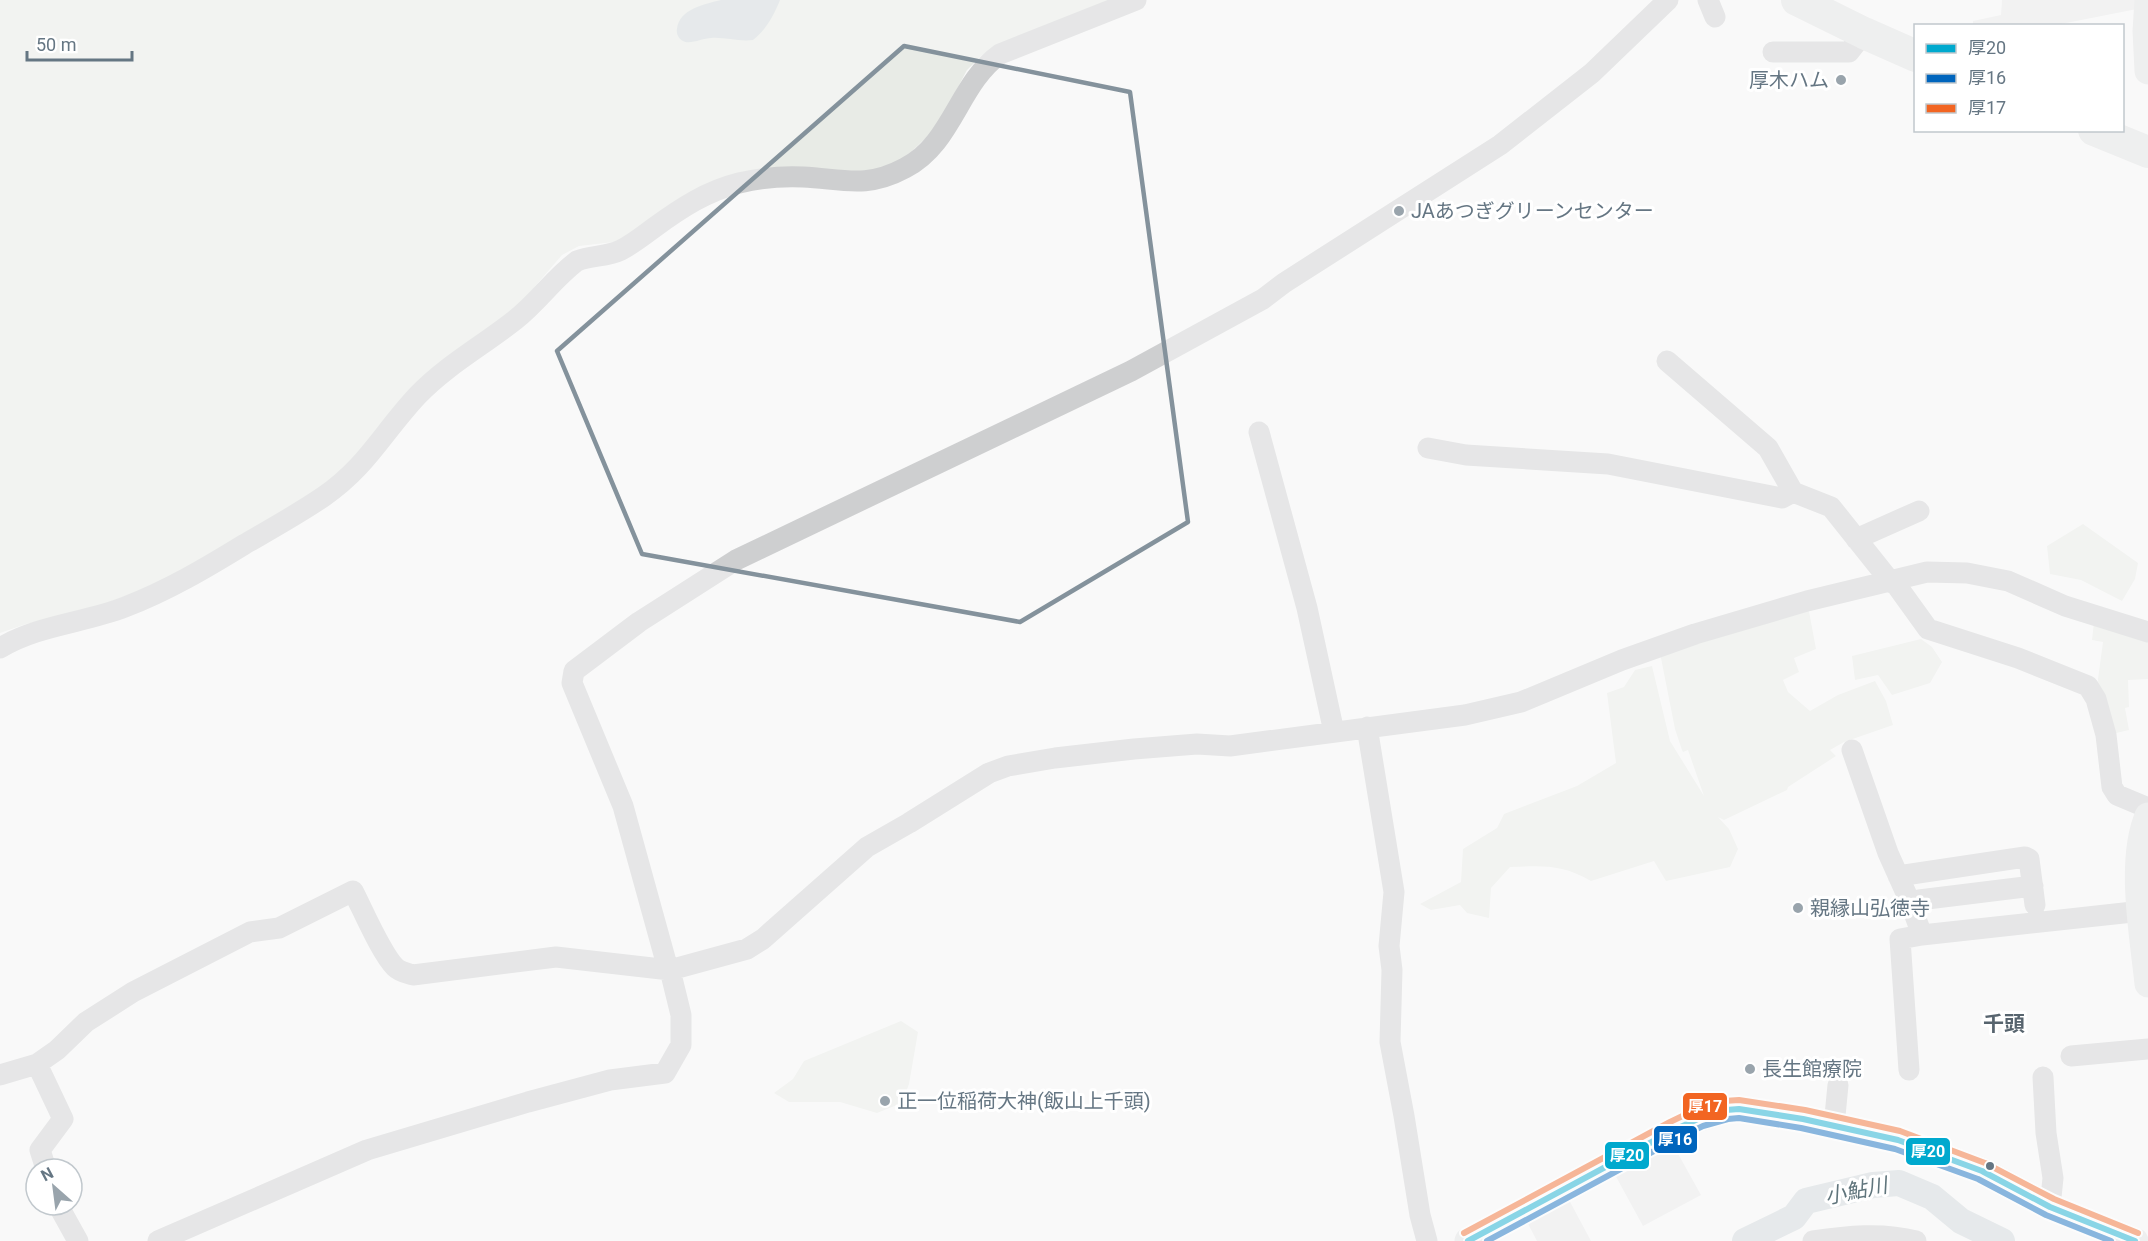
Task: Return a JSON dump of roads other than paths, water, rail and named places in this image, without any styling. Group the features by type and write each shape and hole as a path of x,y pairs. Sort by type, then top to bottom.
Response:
{"highway":[{"path":"1797,0 1914,55"},
{"path":"1843,0 1914,33"},
{"path":"2124,120 2148,129"},
{"path":"2099,132 2148,152"}],"main road":[{"path":"2148,0 2146,31 2148,71"},
{"path":"2147,966 2138,875 2139,850 2148,816"},
{"path":"1468,1241 1674,1130 1700,1118 1726,1110 1739,1109 1898,1140 1982,1170 2050,1207 2135,1241"}],"street":[{"path":"0,648 20,638 88,619 148,598 219,560 323,497 364,463 397,419 432,381 514,321 577,261 586,257 619,251 692,201 732,185 783,177 854,183 876,179 906,168 924,156 939,141 973,81 989,62 1000,54 1136,0"},
{"path":"158,1241 367,1150 610,1080 665,1073 681,1045 681,1015 623,806 572,683 574,671 639,622 736,560 1131,371 1263,299 1284,283 1500,145 1592,73 1668,0"},
{"path":"1773,52 1850,52 1864,33"},
{"path":"1666,361 1768,448 1793,492 1831,507 1890,582 1897,586 1928,629 2018,658 2088,686 2096,699 2106,735 2112,787 2117,795 2148,808"},
{"path":"1259,432 1307,608 1334,732"},
{"path":"1428,448 1466,455 1608,464 1782,498 1793,492"},
{"path":"1856,539 1919,511"},
{"path":"0,1075 37,1064 57,1050 86,1022 133,992 250,932 279,928 353,891 387,956 396,968 412,975 556,957 669,969 736,952 763,939 867,847 909,824 989,772 1008,766 1078,755 1197,744 1230,746 1465,715 1521,702 1622,660 1695,634 1807,601 1927,572 1967,573 2008,581 2065,606 2148,632"},
{"path":"1367,728 1394,892 1389,946 1392,970 1389,1042 1420,1215 1427,1241"},
{"path":"1852,750 1888,853 1922,935"},
{"path":"1898,876 2025,857 2029,859 2034,895 1910,902"},
{"path":"1909,1070 1900,939 2142,911"},
{"path":"2071,1056 2148,1049"},
{"path":"37,1064 63,1119 40,1150 42,1157"},
{"path":"1834,1126 1838,1085"},
{"path":"2042,1088 2053,1178 2050,1207"},
{"path":"65,1217 78,1241"},
{"path":"1813,1241 1838,1237 1878,1236 1916,1241"}],"waterway":[{"name":"小鮎川","path":"1745,1241 1794,1217 1806,1201 1873,1185 1899,1183 1932,1197 1961,1221 2002,1241"}],"place":[{"name":"厚木ハム","path":"1841,80"},
{"name":"JAあつぎグリーンセンター","path":"1399,211"},
{"name":"親縁山弘徳寺","path":"1798,908"},
{"name":"長生館療院","path":"1750,1069"},
{"name":"正一位稲荷大神(飯山上千頭)","path":"885,1101"}],"district":[{"name":"千頭","path":"2004,1024"}]}
